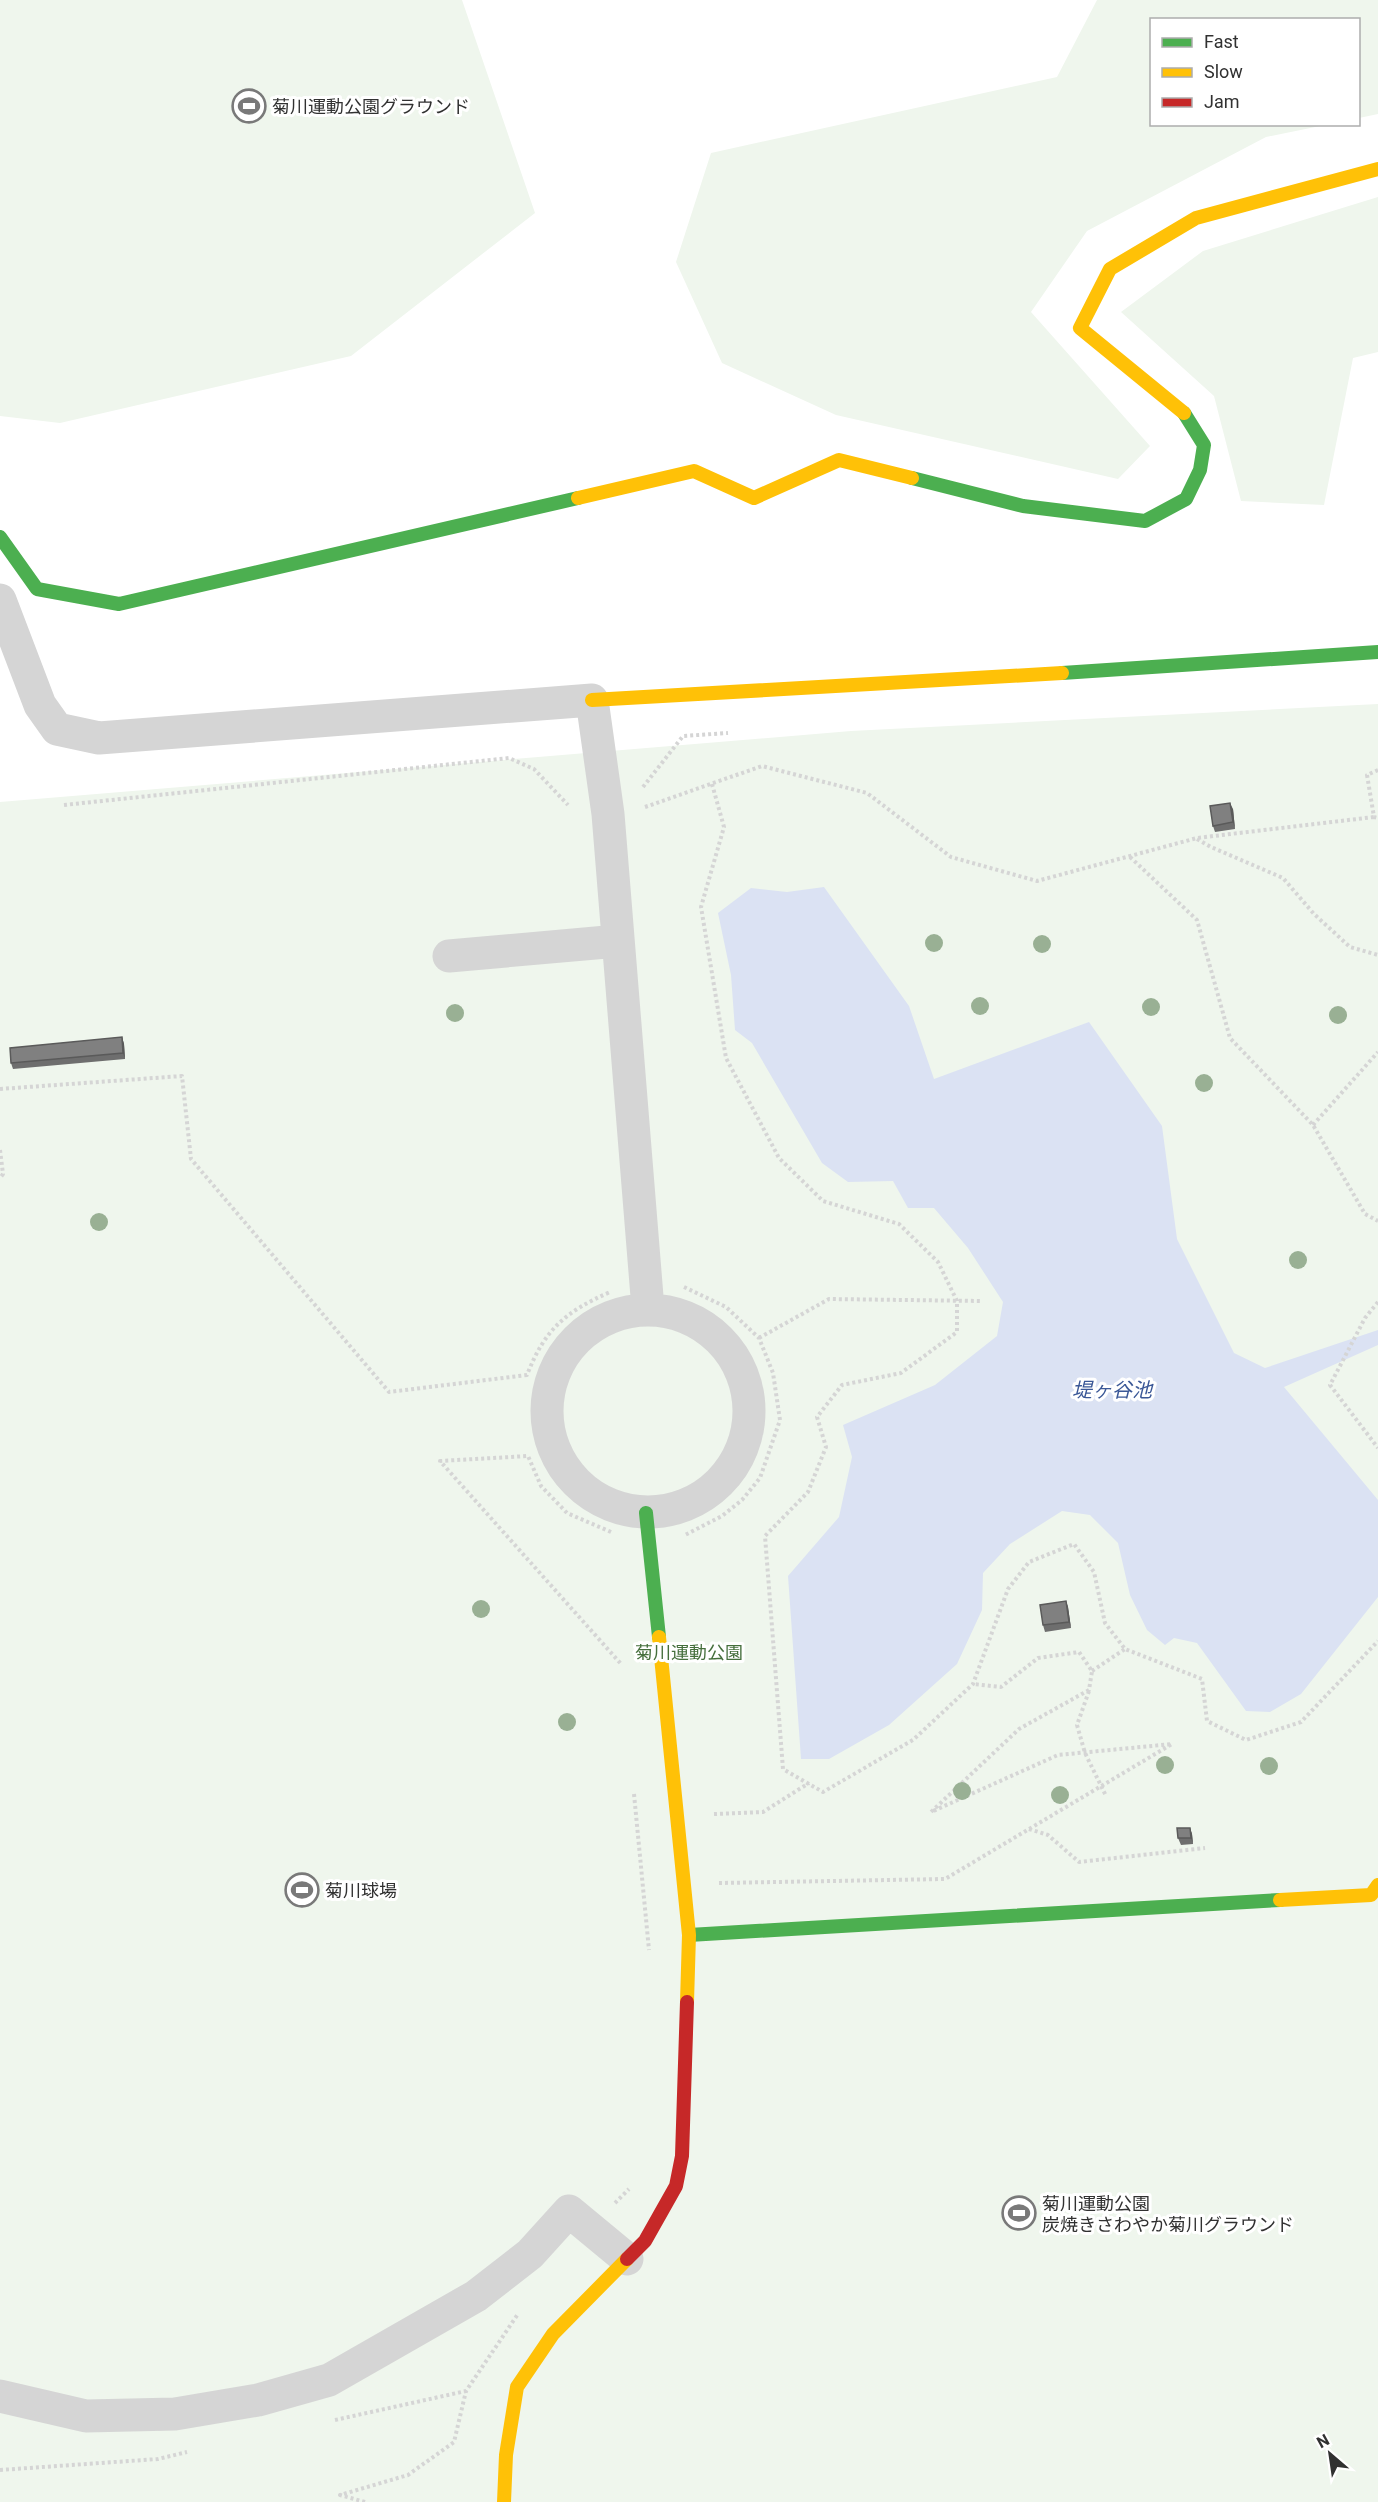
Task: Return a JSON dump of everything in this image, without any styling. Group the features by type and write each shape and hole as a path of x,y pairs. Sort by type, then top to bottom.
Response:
{"street":[{"path":"0,537 37,589 118,604 694,471 754,498 839,460 1023,506 1145,521 1186,499 1200,471 1204,445 1188,416 1080,328 1110,269 1196,218 1378,169"},
{"path":"0,600 40,705 57,729 99,738 592,700 900,683 1378,652"},
{"path":"592,700 608,814 648,1310"},
{"path":"449,956 618,941"},
{"path":"648,1310 680,1314 708,1329 716,1336 731,1351 745,1380 750,1412 745,1443 730,1472 706,1494 678,1508 646,1513 614,1508 586,1493 564,1470 550,1442 546,1411 551,1379 566,1351 588,1329 617,1314 648,1310"},
{"path":"504,2502 506,2455 517,2387 553,2334 645,2241 676,2186 682,2156 689,1935 646,1513"},
{"path":"689,1935 1371,1895 1378,1885"},
{"path":"0,2396 86,2416 175,2414 258,2400 329,2380 476,2296 530,2254 569,2211 627,2259"}],"path":[{"path":"64,805 509,758 534,769 572,810"},
{"path":"608,814 643,808 762,766 867,793 951,857 1037,881 1197,838 1376,817 1367,775 1378,770"},
{"path":"712,784 724,827 701,908 726,1058 779,1158 823,1201 899,1224 938,1262 957,1301 957,1332 901,1373 842,1385 817,1417 826,1447 808,1492 765,1536 783,1769 823,1792 913,1740 973,1684 1008,1589 1029,1562 1074,1544 1094,1572 1105,1623 1125,1649 1202,1679 1207,1721 1246,1740 1301,1722 1378,1641"},
{"path":"1197,838 1211,847 1283,878 1314,914 1350,947 1378,955"},
{"path":"1129,856 1197,920 1230,1038 1313,1125 1365,1214 1378,1221"},
{"path":"1313,1125 1378,1052"},
{"path":"0,1089 182,1076 191,1159 389,1392 527,1375 538,1347 567,1315 619,1288"},
{"path":"0,1150 3,1174 0,1178"},
{"path":"684,1286 726,1307 759,1338 773,1373 780,1420 772,1450 760,1478 742,1500 722,1516 684,1536"},
{"path":"759,1338 829,1299 981,1301"},
{"path":"1378,1302 1365,1318 1330,1385 1378,1448"},
{"path":"612,1543 611,1532 567,1513 541,1486 528,1456 440,1461 622,1665"},
{"path":"1092,1671 1125,1649"},
{"path":"973,1684 1001,1687 1038,1658 1078,1652 1092,1671 1089,1690 1077,1725 1085,1753 1106,1796"},
{"path":"621,1654 624,1677"},
{"path":"716,1883 945,1879 1172,1744 1058,1755 931,1812 1019,1729 1089,1690"},
{"path":"633,1783 650,1961"},
{"path":"710,1814 763,1812 809,1784"},
{"path":"1029,1829 1048,1835 1080,1862 1205,1848"},
{"path":"612,2205 636,2182"},
{"path":"365,2502 340,2495 408,2475 454,2442 466,2391 522,2307"},
{"path":"0,2469 158,2459"}],"green space":[{"name":"菊川運動公園グラウンド","path":"0,0 462,0 535,213 351,356 60,423 0,416"},
{"path":"1097,0 1378,0 1378,114 1360,118 1360,18 1150,18 1150,126 1320,126 1266,137 1087,231 1031,312 1150,446 1118,479 836,415 722,363 676,262 711,153 1057,77"},
{"path":"1378,197 1378,352 1353,358 1324,505 1241,501 1214,396 1121,312 1203,251"},
{"name":"菊川運動公園","path":"1378,704 1378,2502 0,2502 0,802 851,731"}],"water":[{"name":"堤ヶ谷池","path":"824,887 909,1006 934,1079 1089,1022 1162,1126 1177,1239 1234,1353 1265,1368 1378,1330 1378,1345 1284,1387 1378,1500 1378,1597 1301,1694 1270,1712 1246,1711 1197,1643 1174,1638 1165,1645 1147,1630 1130,1595 1118,1543 1090,1515 1062,1511 1010,1544 983,1573 982,1610 957,1664 889,1725 829,1759 801,1759 788,1576 839,1517 852,1457 843,1425 935,1385 997,1336 1003,1302 968,1248 934,1208 908,1208 893,1181 848,1182 822,1163 752,1043 735,1030 731,975 718,913 751,888 787,892"}],"building":[{"path":"1230,803 1233,822 1213,826 1210,806"},
{"path":"122,1037 123,1053 11,1063 10,1048"},
{"path":"1066,1601 1069,1622 1043,1625 1040,1605"},
{"path":"1177,1828 1190,1828 1191,1838 1178,1838"}],"traffic: fast":[{"path":"912,478 1023,506 1145,521 1186,499 1200,470 1204,445 1184,413"},
{"path":"0,537 37,589 119,604 578,498"},
{"path":"1062,673 1378,652"},
{"path":"646,1513 659,1637"},
{"path":"689,1935 1280,1900"}],"traffic: slow":[{"path":"1184,413 1080,328 1110,269 1196,218 1378,169"},
{"path":"578,498 694,471 754,498 839,460 912,478"},
{"path":"592,700 1062,673"},
{"path":"659,1637 689,1935 687,2002"},
{"path":"1280,1900 1371,1895 1378,1885"},
{"path":"504,2502 506,2455 517,2387 553,2334 627,2259"}],"traffic: jam":[{"path":"627,2259 645,2241 676,2186 682,2156 687,2002"}],"place":[{"name":"菊川運動公園グラウンド","path":"249,106"},
{"name":"菊川球場","path":"302,1890"},
{"name":"菊川運動公園 炭焼きさわやか菊川グラウンド","path":"1019,2213"}]}
